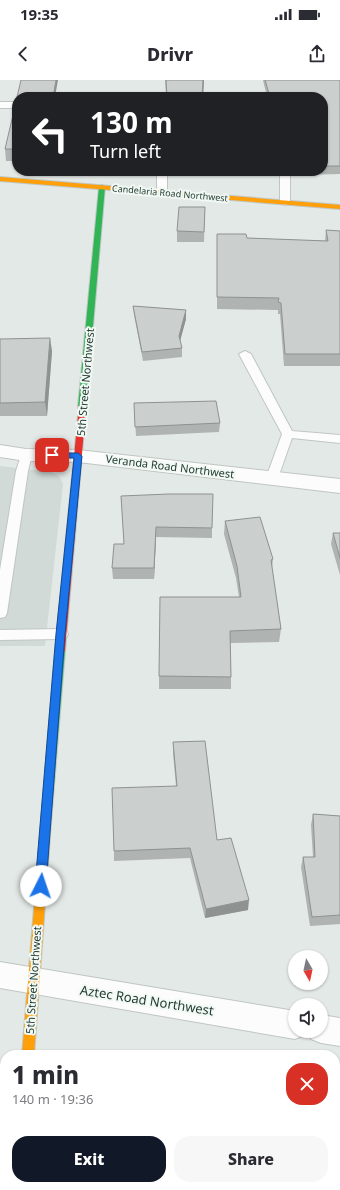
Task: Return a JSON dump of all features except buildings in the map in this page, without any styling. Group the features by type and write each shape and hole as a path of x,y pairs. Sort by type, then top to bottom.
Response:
{"street":[{"name":"Candelaria Road Northwest","path":"0,179 340,207"},
{"name":"5th Street Northwest","path":"28,1050 61,634 102,187"},
{"name":"Veranda Road Northwest","path":"0,451 26,455 78,456 340,486"},
{"name":"Aztec Road Northwest","path":"0,975 288,1023"},
{"path":"328,1030 340,1032"}],"lane":[{"path":"0,105 12,105"},
{"path":"162,176 162,192"},
{"path":"285,176 285,202"},
{"path":"245,354 288,434 272,478"},
{"path":"288,434 340,439"},
{"path":"0,613 22,471 26,455"},
{"path":"0,635 61,634"}],"shaded area":[{"path":"0,466 51,472 59,476 63,484 45,646 0,646"}],"traffic: fast":[{"path":"82,407 102,187"},
{"path":"46,822 60,651"}],"traffic: slow":[{"path":"0,179 340,207"},
{"path":"28,1050 46,822"}],"traffic: jam":[{"path":"60,651 82,407"}],"route":[{"path":"41,886 61,634 78,456 52,455"}]}
